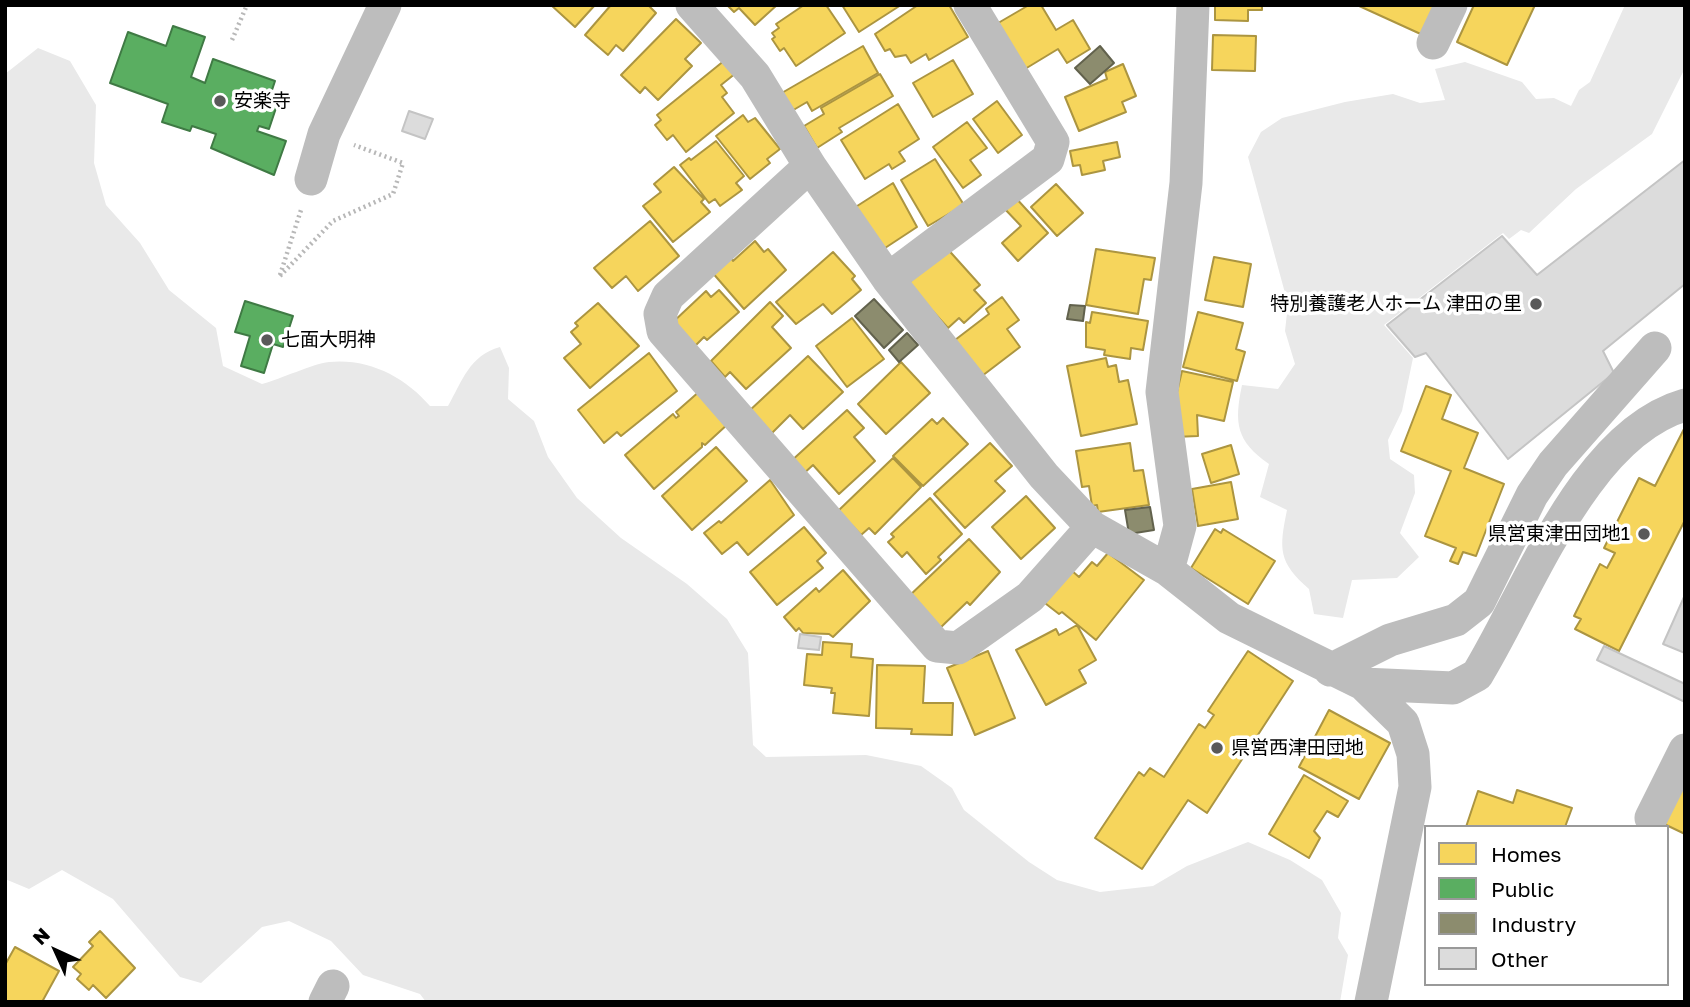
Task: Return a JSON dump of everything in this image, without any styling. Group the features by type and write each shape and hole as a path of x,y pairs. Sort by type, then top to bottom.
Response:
{"street":[{"path":"311,179 324,134 385,5"},
{"path":"692,5 755,76 810,166 888,279 1044,476 1092,527 1168,570 1229,618 1363,684 1453,688 1477,675 1563,519 1593,474 1618,446 1646,423 1685,405"},
{"path":"888,279 1048,159 1053,142 970,5"},
{"path":"1168,570 1180,526 1162,392 1186,183 1192,5"},
{"path":"1433,43 1451,5"},
{"path":"810,166 668,296 660,314 663,331 937,646 944,649 958,648 1030,597 1092,527"},
{"path":"1330,670 1390,640 1456,620 1479,602 1532,495 1553,464 1655,348"},
{"path":"1363,684 1403,723 1413,754 1415,787 1371,1002"},
{"path":"1651,818 1685,750"}],"path":[{"path":"232,40 247,5"},
{"path":"311,179 280,276 333,221 393,194 403,163 382,156"}],"shaded area":[{"path":"1625,5 1685,5 1685,68 1652,134 1576,189 1529,233 1521,230 1509,239 1503,233 1384,325 1413,358 1402,411 1388,440 1390,459 1414,475 1415,493 1400,533 1419,557 1397,578 1352,580 1343,618 1314,614 1309,589 1291,571 1283,554 1287,510 1260,497 1269,464 1258,456 1244,439 1238,421 1242,385 1278,389 1295,364 1285,331 1288,304 1248,157 1261,132 1282,118 1345,102 1393,94 1420,103 1445,100 1435,69 1465,62 1522,82 1536,99 1554,98 1571,106 1579,90 1590,82"},
{"path":"38,48 70,61 96,105 94,163 106,205 140,243 169,290 216,328 223,366 262,384 322,363 358,363 398,378 430,406 448,406 474,363 489,351 500,347 509,368 508,399 534,421 548,457 577,498 621,538 687,584 727,619 748,653 753,745 766,757 866,755 921,766 952,788 964,810 1029,862 1057,880 1100,892 1153,886 1187,866 1248,842 1290,860 1322,880 1341,913 1338,938 1348,955 1340,1002 426,1002 420,994 363,975 331,941 289,921 262,927 201,983 180,977 113,899 62,870 29,889 5,879 5,74"}],"building: Homes":[{"path":"551,5 595,5 575,27"},
{"path":"611,5 648,5 656,13 623,51 616,45 608,55 585,35"},
{"path":"727,5 777,5 755,25 739,8 734,12"},
{"path":"804,5 826,5 845,33 796,66 784,48 780,51 772,39 775,37 772,33 779,28 776,24"},
{"path":"842,5 901,5 859,32"},
{"path":"918,5 949,5 968,37 929,60 926,54 911,63 906,55 895,57 890,49 885,51 875,34"},
{"path":"1029,5 1041,5 1056,30 1073,20 1090,49 1067,63 1058,49 1020,72 993,26"},
{"path":"1215,5 1262,5 1262,10 1248,10 1248,21 1215,20"},
{"path":"1357,5 1439,5 1425,36"},
{"path":"1474,5 1535,5 1507,65 1457,42"},
{"path":"676,19 701,43 685,59 692,66 658,100 645,87 640,93 621,75"},
{"path":"1213,35 1256,36 1255,71 1212,70"},
{"path":"863,46 878,73 812,111 807,102 790,112 780,94"},
{"path":"725,60 736,73 721,85 727,93 722,97 734,113 686,152 673,135 667,140 655,125 661,120 657,115"},
{"path":"953,60 973,94 933,117 913,83"},
{"path":"1123,64 1136,96 1122,102 1126,112 1079,131 1065,97 1107,79 1105,72"},
{"path":"880,74 893,96 839,128 842,132 817,148 804,126 824,114 821,108"},
{"path":"997,101 1022,135 998,153 973,119"},
{"path":"898,104 919,139 899,152 905,161 892,169 889,164 865,179 841,140"},
{"path":"743,115 748,122 755,118 780,149 767,159 770,163 750,179 716,136"},
{"path":"967,122 987,148 970,160 981,175 963,188 933,147"},
{"path":"716,141 744,176 736,183 742,190 720,206 715,199 709,203 680,165"},
{"path":"1117,142 1120,157 1103,161 1105,170 1082,175 1080,165 1073,166 1070,151"},
{"path":"935,159 964,205 928,226 901,180"},
{"path":"674,167 704,199 701,202 710,212 673,242 643,206 661,192 654,184"},
{"path":"893,183 917,227 882,250 854,208"},
{"path":"1056,184 1083,213 1057,236 1031,207"},
{"path":"1014,196 1048,233 1018,261 1002,243 1021,226 1002,206"},
{"path":"650,221 679,256 638,291 626,276 612,288 594,268"},
{"path":"755,241 764,252 768,249 786,270 744,309 711,271 729,255 733,261"},
{"path":"944,245 980,285 974,290 986,303 964,323 959,318 948,328 908,284"},
{"path":"1096,249 1155,258 1151,280 1144,279 1138,314 1086,305"},
{"path":"833,252 855,276 852,279 861,290 832,314 823,304 796,324 776,302"},
{"path":"1214,257 1251,264 1243,307 1205,300"},
{"path":"719,290 739,312 707,340 704,337 694,347 672,323 706,291 711,297"},
{"path":"1002,297 1019,320 1007,329 1020,347 982,376 955,340 989,314 986,309"},
{"path":"770,302 783,316 772,327 791,348 746,389 730,372 725,377 711,361"},
{"path":"598,303 639,346 590,388 564,358 581,344 571,332 578,326 575,323"},
{"path":"1092,312 1148,321 1143,350 1131,348 1130,359 1104,355 1105,350 1086,347 1086,322 1090,323"},
{"path":"1198,312 1243,323 1236,349 1245,352 1237,381 1183,367"},
{"path":"852,318 884,359 847,387 816,346"},
{"path":"649,353 677,391 621,436 617,432 604,443 578,410"},
{"path":"808,356 843,392 803,429 790,415 770,435 748,412"},
{"path":"1106,358 1108,367 1116,365 1119,382 1128,380 1137,424 1081,436 1067,366"},
{"path":"901,362 930,393 886,434 858,404"},
{"path":"1182,371 1233,382 1224,421 1197,415 1198,436 1174,437 1173,409"},
{"path":"1426,386 1451,395 1442,419 1478,433 1464,468 1504,484 1476,556 1463,552 1458,564 1450,561 1456,548 1425,536 1451,471 1401,451"},
{"path":"701,390 729,423 705,445 702,443 702,447 654,489 625,455 673,414 676,418 679,416 676,412"},
{"path":"847,410 864,428 854,437 875,461 839,494 813,465 801,476 789,463"},
{"path":"943,418 968,444 923,486 893,456 932,419 937,424"},
{"name":"県営東津田団地1","path":"1685,427 1685,520 1619,651 1575,629 1581,619 1574,616 1600,564 1607,568 1615,553 1604,548 1639,478 1655,486"},
{"path":"990,443 1012,466 995,481 1005,491 965,528 934,494"},
{"path":"1130,443 1134,471 1143,470 1149,505 1098,512 1097,505 1092,506 1089,486 1082,487 1076,451"},
{"path":"1231,445 1239,474 1211,483 1202,454"},
{"path":"716,447 747,481 692,530 662,496"},
{"path":"893,458 921,487 875,534 869,528 861,535 838,511"},
{"path":"770,480 794,515 748,555 737,542 722,554 704,533 719,521 721,523"},
{"path":"1231,482 1238,519 1198,526 1192,489"},
{"path":"1026,496 1055,528 1021,559 992,527"},
{"path":"930,498 962,534 938,557 941,560 926,574 907,552 902,557 888,542 894,537 891,534"},
{"path":"804,527 826,553 817,561 823,568 777,605 750,572"},
{"path":"1215,529 1221,533 1223,529 1275,561 1248,604 1191,568"},
{"path":"969,539 1000,572 970,605 967,602 937,631 907,598"},
{"path":"1108,553 1144,580 1096,640 1062,612 1059,614 1041,600 1071,570 1079,577 1092,562 1097,566"},
{"path":"843,570 870,601 833,637 829,634 803,633 799,628 796,631 784,617 816,588 819,592"},
{"path":"1077,625 1096,660 1079,670 1086,683 1046,705 1016,650 1056,629 1059,635"},
{"path":"823,642 852,644 851,657 873,659 869,716 833,713 835,693 831,693 832,688 804,685 807,654 822,655"},
{"path":"988,651 1015,718 975,735 947,668"},
{"name":"県営西津田団地","path":"1248,651 1293,681 1207,813 1188,800 1142,869 1095,838 1139,772 1144,776 1150,768 1164,777 1199,724 1205,728 1214,715 1208,711"},
{"path":"877,665 925,666 923,703 953,703 952,735 911,734 912,729 876,728"},
{"path":"1329,710 1390,743 1359,799 1299,767"},
{"path":"1304,775 1348,801 1338,817 1327,811 1314,831 1320,838 1309,858 1269,834"},
{"path":"1685,778 1685,834 1662,823"},
{"path":"1517,790 1572,808 1566,825 1467,825 1478,791 1513,803"},
{"path":"100,931 135,968 106,998 93,985 89,990 77,979 81,974 73,967 93,946 89,942"},
{"path":"15,947 59,971 42,1002 5,1002 5,965"}],"building: Public":[{"name":"安楽寺","path":"173,26 205,37 191,77 205,83 213,59 275,81 270,96 279,99 269,129 259,126 257,131 286,141 274,175 211,148 216,134 192,126 190,131 162,122 168,104 110,83 128,32 166,46"},
{"name":"七面大明神","path":"245,301 293,316 283,347 273,344 264,373 241,366 250,336 235,332"}],"building: Industry":[{"path":"1100,46 1114,63 1090,84 1075,68"},
{"path":"874,299 903,330 884,348 855,316"},
{"path":"1070,305 1085,306 1083,321 1067,319"},
{"path":"907,333 918,345 899,362 889,350"},
{"path":"1150,507 1154,530 1129,534 1125,510"}],"building: Other":[{"path":"409,111 433,119 425,139 402,131"},
{"name":"特別養護老人ホーム 津田の里","path":"1685,160 1685,284 1603,351 1614,373 1508,459 1426,353 1415,357 1387,325 1502,236 1537,275"},
{"path":"1685,597 1685,653 1663,644"},
{"path":"800,634 821,637 819,650 798,648"},
{"path":"1604,646 1685,684 1685,702 1597,660"}],"place":[{"name":"安楽寺","path":"220,101"},
{"name":"特別養護老人ホーム 津田の里","path":"1536,304"},
{"name":"七面大明神","path":"267,340"},
{"name":"県営東津田団地1","path":"1644,534"},
{"name":"県営西津田団地","path":"1217,748"}]}
